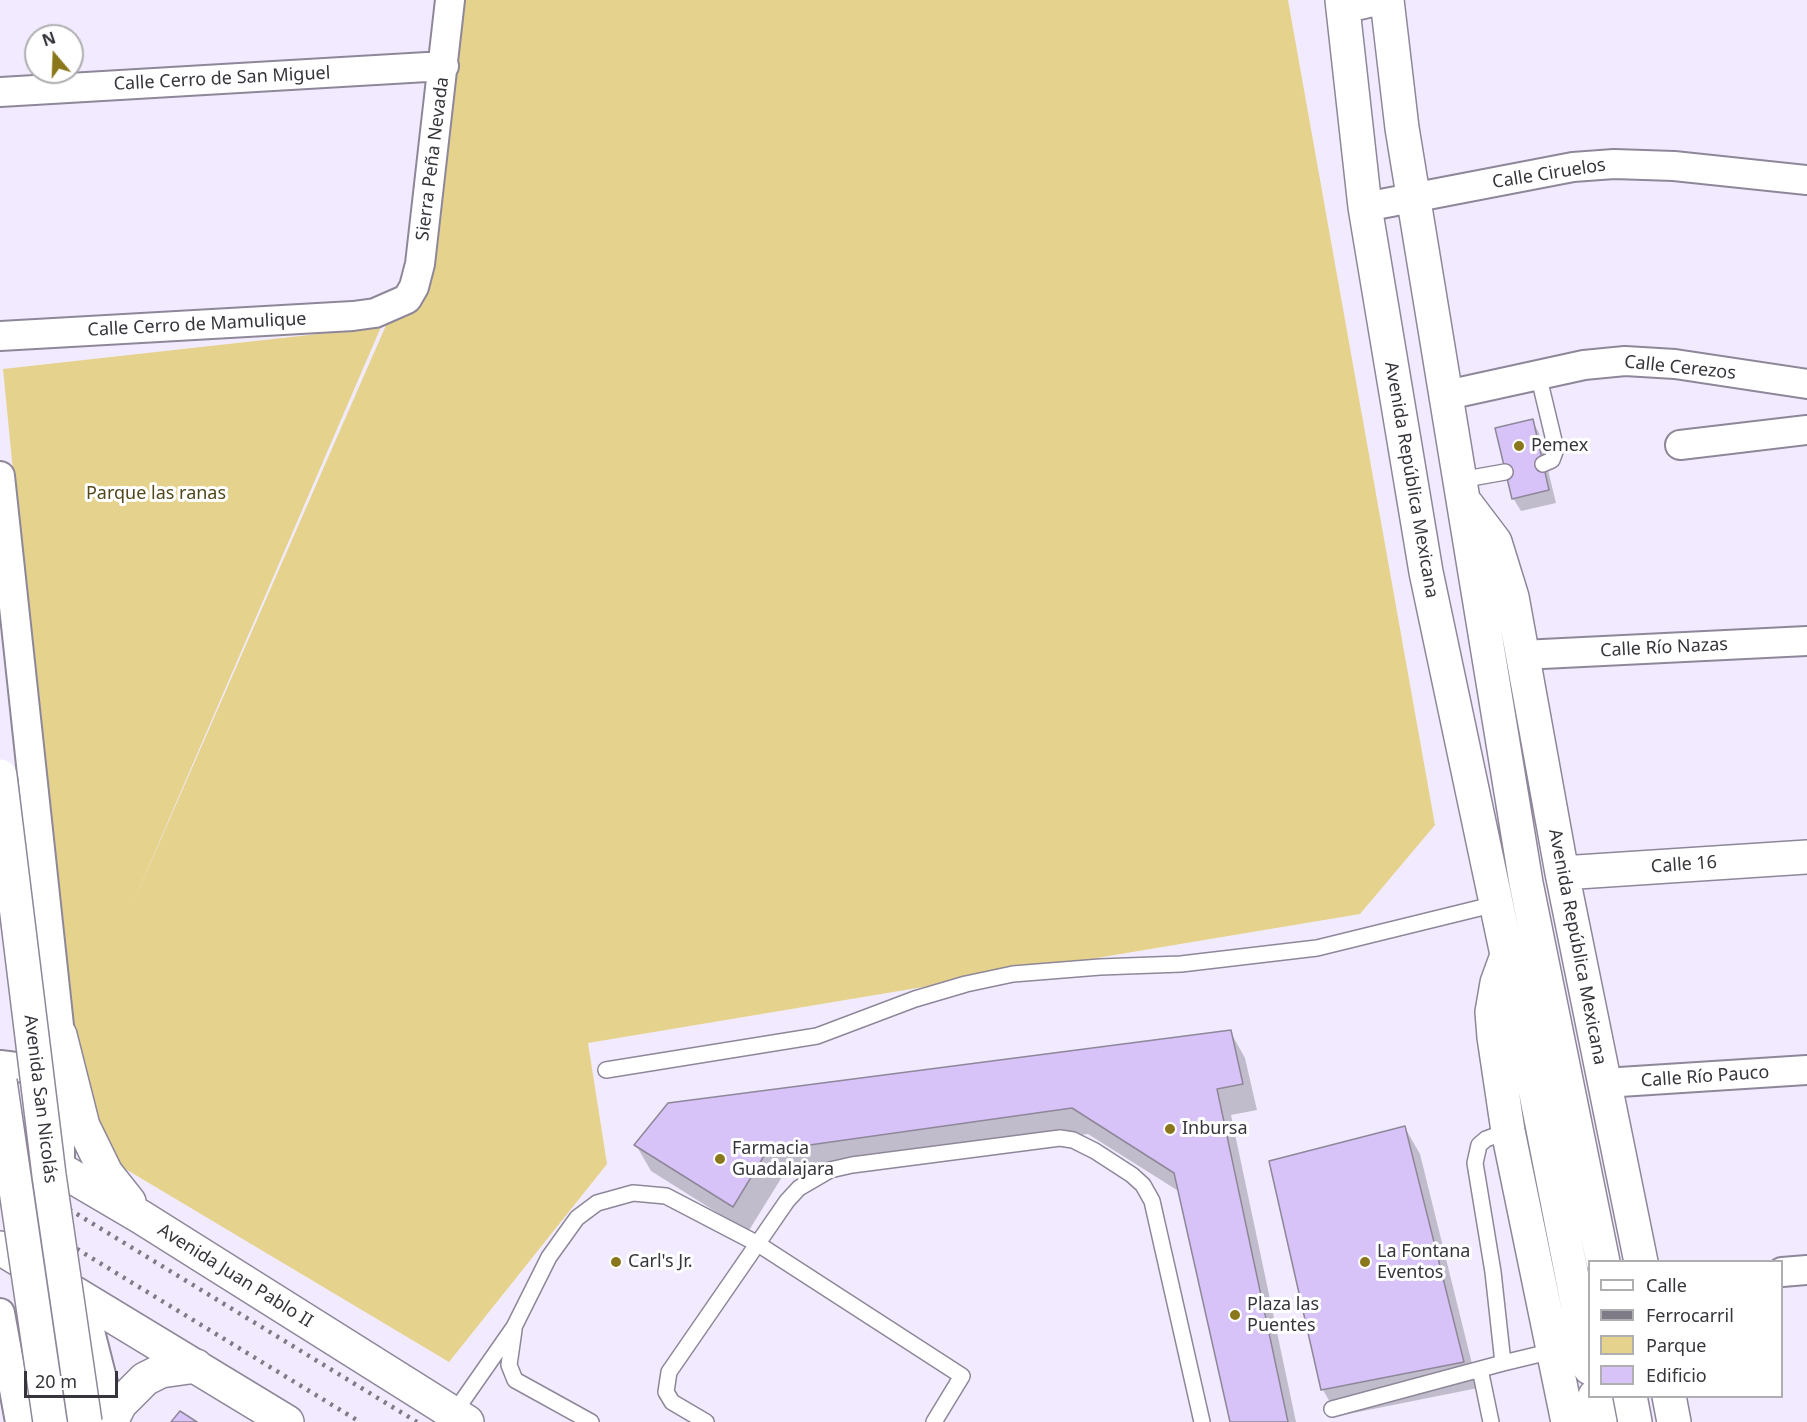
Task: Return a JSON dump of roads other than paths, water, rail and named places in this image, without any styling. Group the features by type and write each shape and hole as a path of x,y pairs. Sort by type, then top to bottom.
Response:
{"street":[{"name":"Sierra Peña Nevada","path":"394,307 407,299 414,287 420,264 450,0"},
{"path":"1342,4 1381,0"},
{"name":"Avenida República Mexicana","path":"1387,0 1402,128 1526,883 1603,1260"},
{"name":"Avenida República Mexicana","path":"1342,4 1365,207 1426,572 1530,1063 1588,1358"},
{"name":"Calle Cerro de San Miguel","path":"0,92 444,66"},
{"name":"Calle Ciruelos","path":"1365,207 1573,167 1614,164 1674,166 1807,180"},
{"name":"Calle Cerro de Mamulique","path":"0,336 352,316 394,307"},
{"name":"Calle Cerezos","path":"1447,395 1584,365 1625,361 1675,364 1807,384"},
{"path":"1680,445 1807,430"},
{"path":"0,476 60,1035 73,1095 94,1154 141,1218"},
{"name":"Avenida República Mexicana","path":"1462,490 1485,526 1504,564 1562,873 1641,1260"},
{"name":"Calle Río Nazas","path":"1522,655 1807,641"},
{"name":"Avenida San Nicolás","path":"0,776 49,1175 103,1422"},
{"name":"Calle 16","path":"1562,873 1807,857"},
{"path":"1507,956 1497,983 1492,1012 1494,1037 1508,1131 1568,1422"},
{"path":"60,1035 60,1168 82,1300 99,1374 103,1422"},
{"path":"0,1065 59,1072"},
{"name":"Calle Río Pauco","path":"1604,1083 1807,1070"},
{"name":"Avenida San Nicolás","path":"0,1081 50,1422"},
{"name":"Avenida Juan Pablo II","path":"0,1134 141,1218 460,1418"},
{"path":"0,1185 60,1168"},
{"path":"0,1248 82,1300 287,1422"},
{"path":"1783,1272 1807,1270"},
{"path":"0,1313 4,1347 13,1378 20,1422"},
{"path":"13,1378 31,1362 55,1355 80,1360 99,1374"},
{"path":"103,1422 145,1379 161,1371 196,1366"},
{"path":"1595,1398 1600,1422"},
{"path":"1630,1398 1635,1422"},
{"path":"1669,1398 1674,1422"}],"lane":[{"path":"1538,374 1556,449 1552,460 1543,464"},
{"path":"1462,490 1505,472"},
{"path":"606,1070 817,1036 915,999 966,984 1013,974 1180,964 1317,948 1496,904"},
{"path":"1503,1363 1493,1272 1474,1162 1479,1145 1486,1139 1508,1131"},
{"path":"706,1422 672,1402 666,1392 669,1372 799,1188 830,1170 1042,1138 1073,1140 1132,1175 1143,1185 1152,1201 1202,1422"},
{"path":"460,1418 514,1327 549,1257 577,1218 597,1203 615,1196 633,1193 666,1196 758,1244 962,1376 934,1422"},
{"path":"514,1327 509,1365 515,1380 591,1422"},
{"path":"1332,1409 1553,1351"},
{"path":"1480,1369 1491,1422"}],"railway":[{"path":"0,1167 417,1422"},
{"path":"0,1202 360,1422"}],"place":[{"name":"Pemex","path":"1519,446"},
{"name":"Inbursa","path":"1170,1129"},
{"name":"Farmacia Guadalajara","path":"720,1159"},
{"name":"Carl's Jr.","path":"616,1262"},
{"name":"La Fontana Eventos","path":"1365,1262"},
{"name":"Plaza las Puentes","path":"1235,1315"}],"park label":[{"name":"Parque las ranas","path":"156,494"}]}
